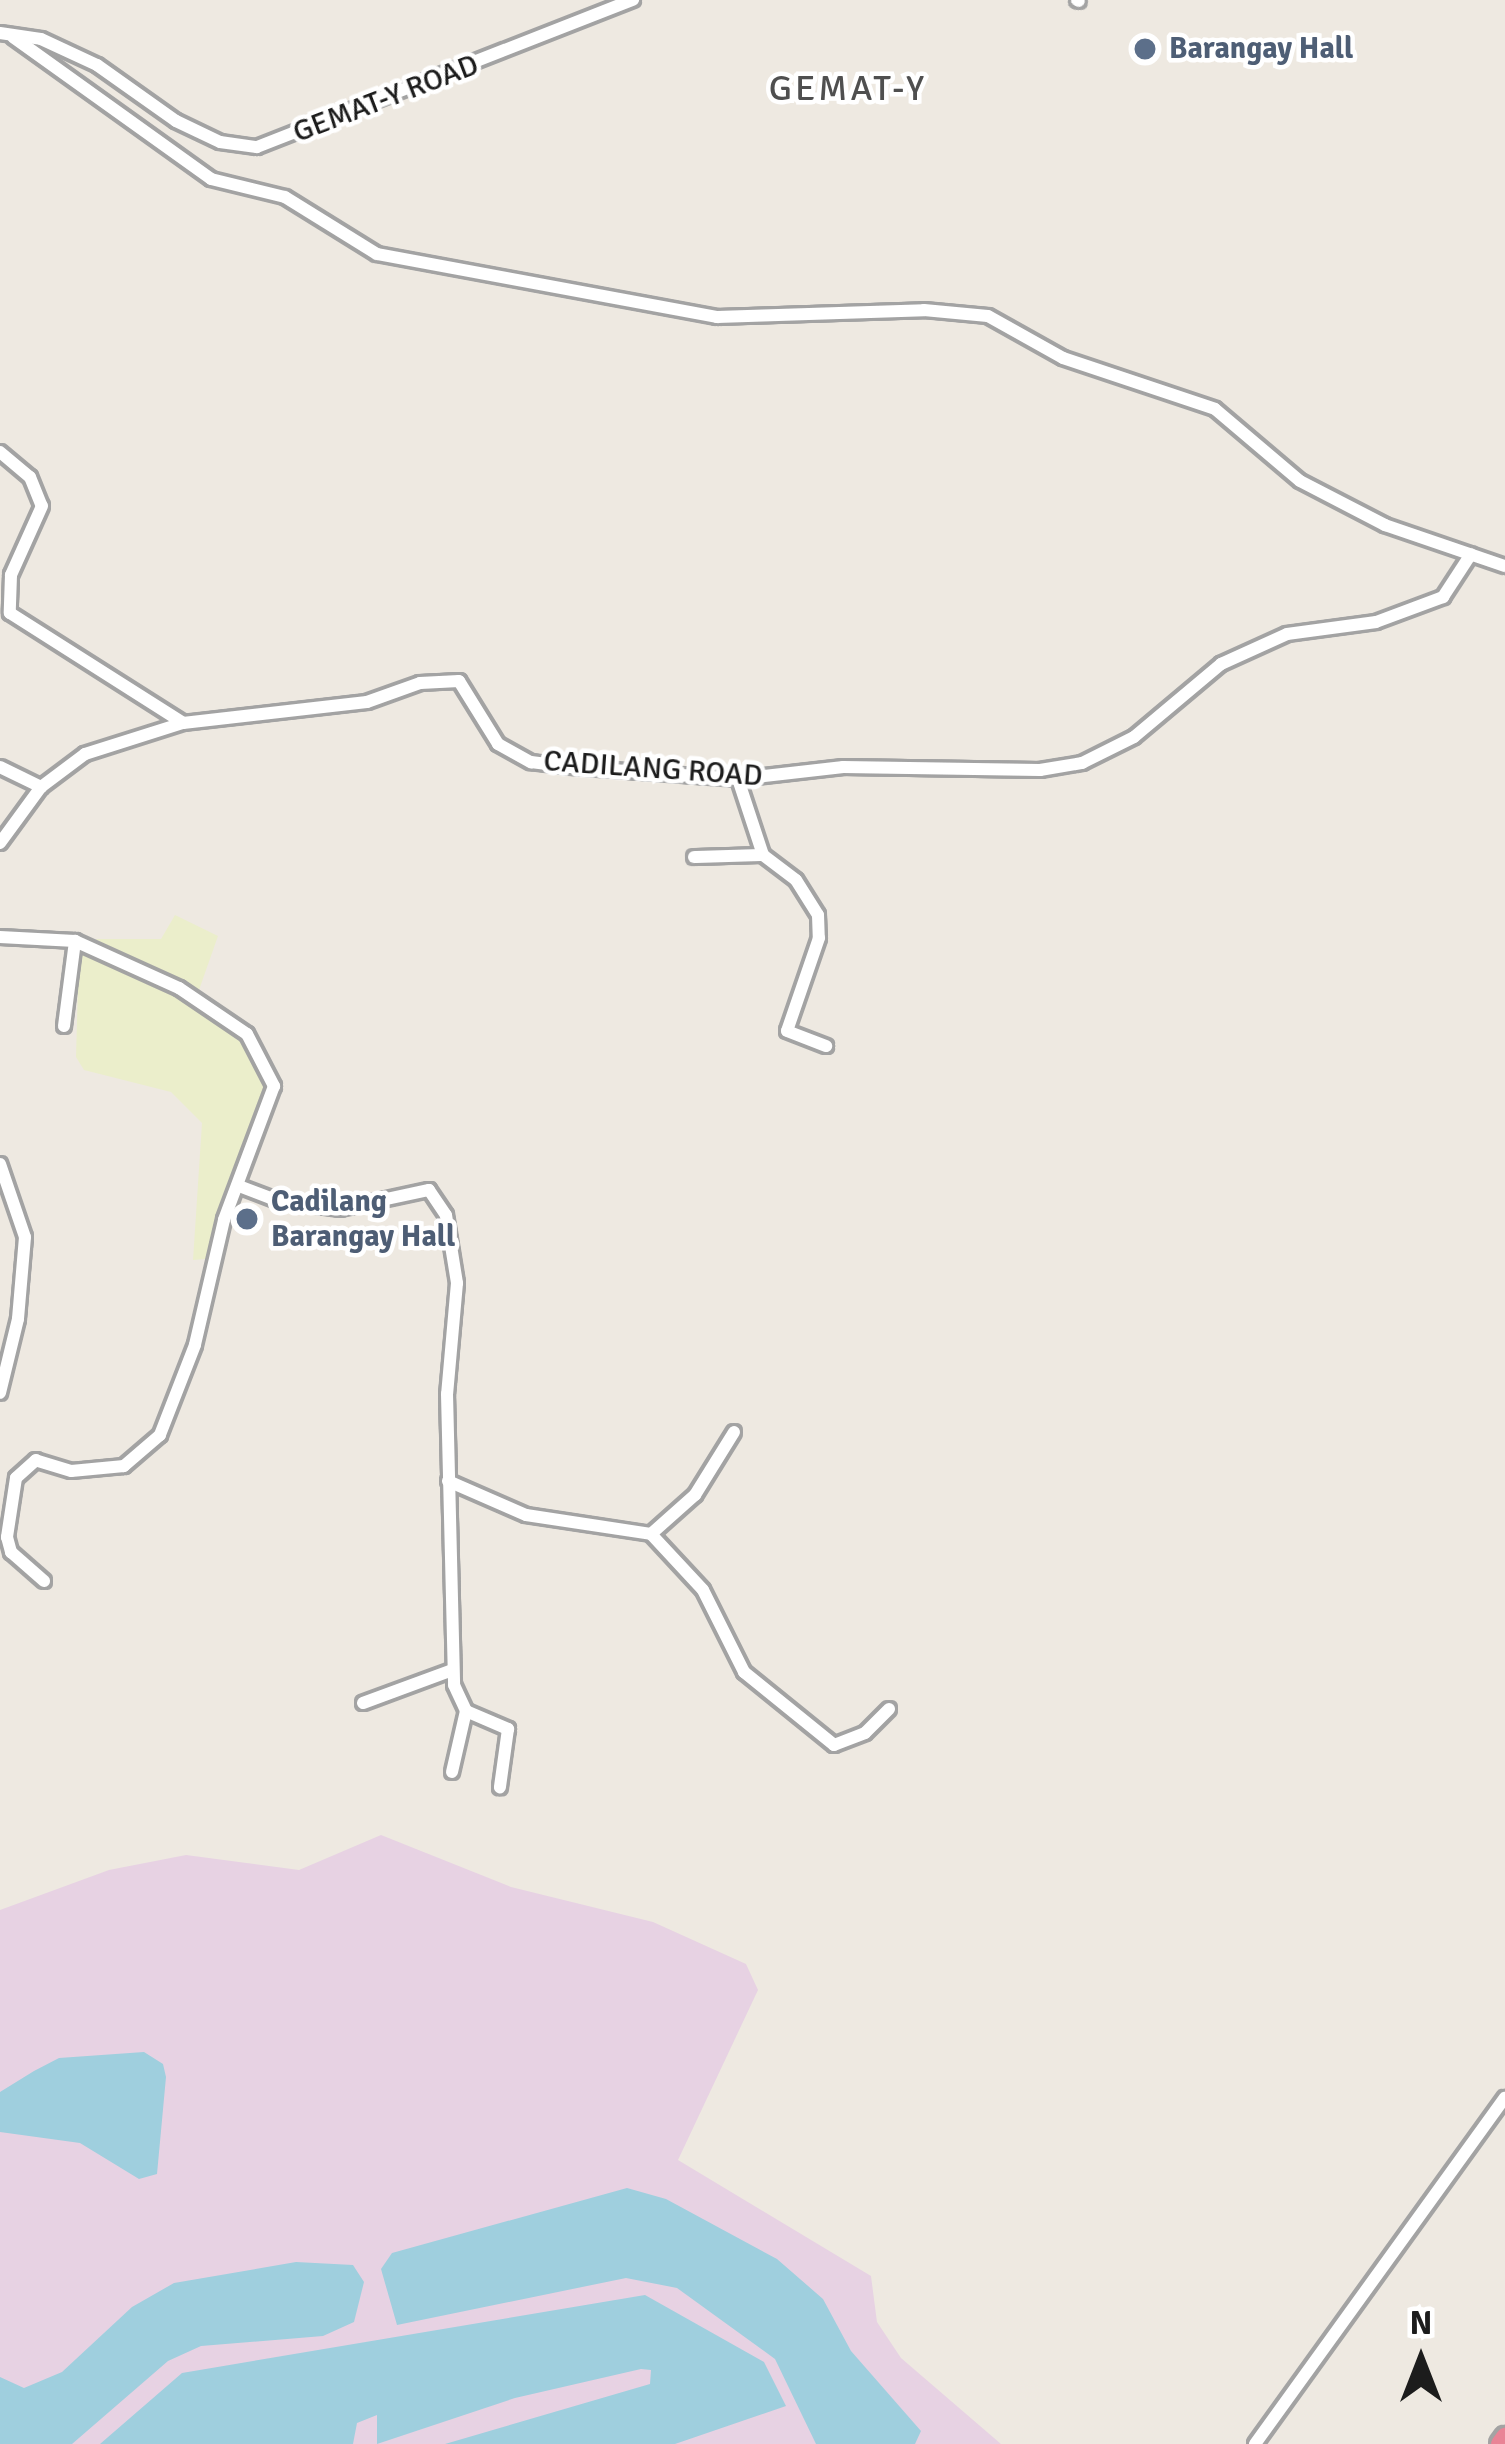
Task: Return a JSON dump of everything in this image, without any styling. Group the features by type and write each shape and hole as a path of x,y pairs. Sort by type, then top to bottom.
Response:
{"street":[{"name":"GEMAT-Y ROAD","path":"6,35 41,39 97,65 220,142 257,147 632,0"},
{"path":"6,35 176,158 212,179 285,197 377,254 717,316 924,310 988,316 1063,358 1215,409 1300,481 1385,525 1505,566"},
{"path":"0,452 30,478 42,506 11,575 10,613 183,723"},
{"name":"CADILANG ROAD","path":"0,843 41,787 86,754 183,723 327,708 459,681 497,744 532,762 738,779 843,767 1082,763 1134,737 1221,664 1287,634 1376,622 1443,597 1471,554"},
{"path":"0,767 41,787"},
{"path":"738,779 763,855 796,880 818,915 820,938 787,1031 826,1046"},
{"path":"694,857 763,855"},
{"path":"0,938 74,941 179,988 247,1034 274,1086 239,1186 182,1383 145,1455 124,1466 71,1471 36,1460 16,1478 7,1537 11,1552 44,1581"},
{"path":"64,1026 74,941"},
{"path":"0,1164 25,1237 18,1319 0,1393"},
{"path":"239,1186 274,1200 340,1209 380,1204 412,1188 438,1197 457,1283 448,1481 452,1670 466,1711 452,1772"},
{"path":"651,1534 694,1495 734,1432"},
{"path":"448,1481 526,1515 651,1534 704,1590 745,1672 816,1734 847,1744 889,1709"},
{"path":"363,1703 452,1670"},
{"path":"466,1711 508,1729 500,1787"},
{"path":"1256,2444 1505,2098"}],"shaded area":[{"path":"381,1835 511,1887 653,1922 746,1964 758,1990 678,2160 871,2276 877,2322 901,2358 1001,2444 0,2444 0,1910 109,1870 186,1855 299,1870"}],"green space":[{"path":"175,915 218,936 199,990 95,939 161,939"},
{"path":"79,948 211,1009 245,1038 266,1074 265,1100 205,1259 193,1260 202,1123 171,1092 84,1070 76,1057"}],"water":[{"path":"144,2052 163,2064 166,2077 157,2174 139,2179 80,2143 0,2132 0,2092 34,2071 59,2058"},
{"path":"627,2188 666,2199 777,2259 823,2299 851,2351 921,2431 915,2444 816,2444 775,2359 677,2288 626,2278 397,2325 381,2269 392,2253"},
{"path":"296,2262 353,2265 364,2282 354,2322 323,2336 201,2346 168,2361 72,2444 0,2444 0,2377 24,2388 62,2372 132,2307 174,2283"},
{"path":"645,2295 764,2362 786,2406 675,2444 445,2444 650,2384 651,2370 641,2369 515,2398 377,2444 377,2415 357,2423 353,2444 100,2444 182,2373"}],"place":[{"name":"Barangay Hall","path":"1145,49"},
{"name":"Cadilang Barangay Hall","path":"247,1219"}],"district":[{"name":"GEMAT-Y","path":"848,89"}]}
